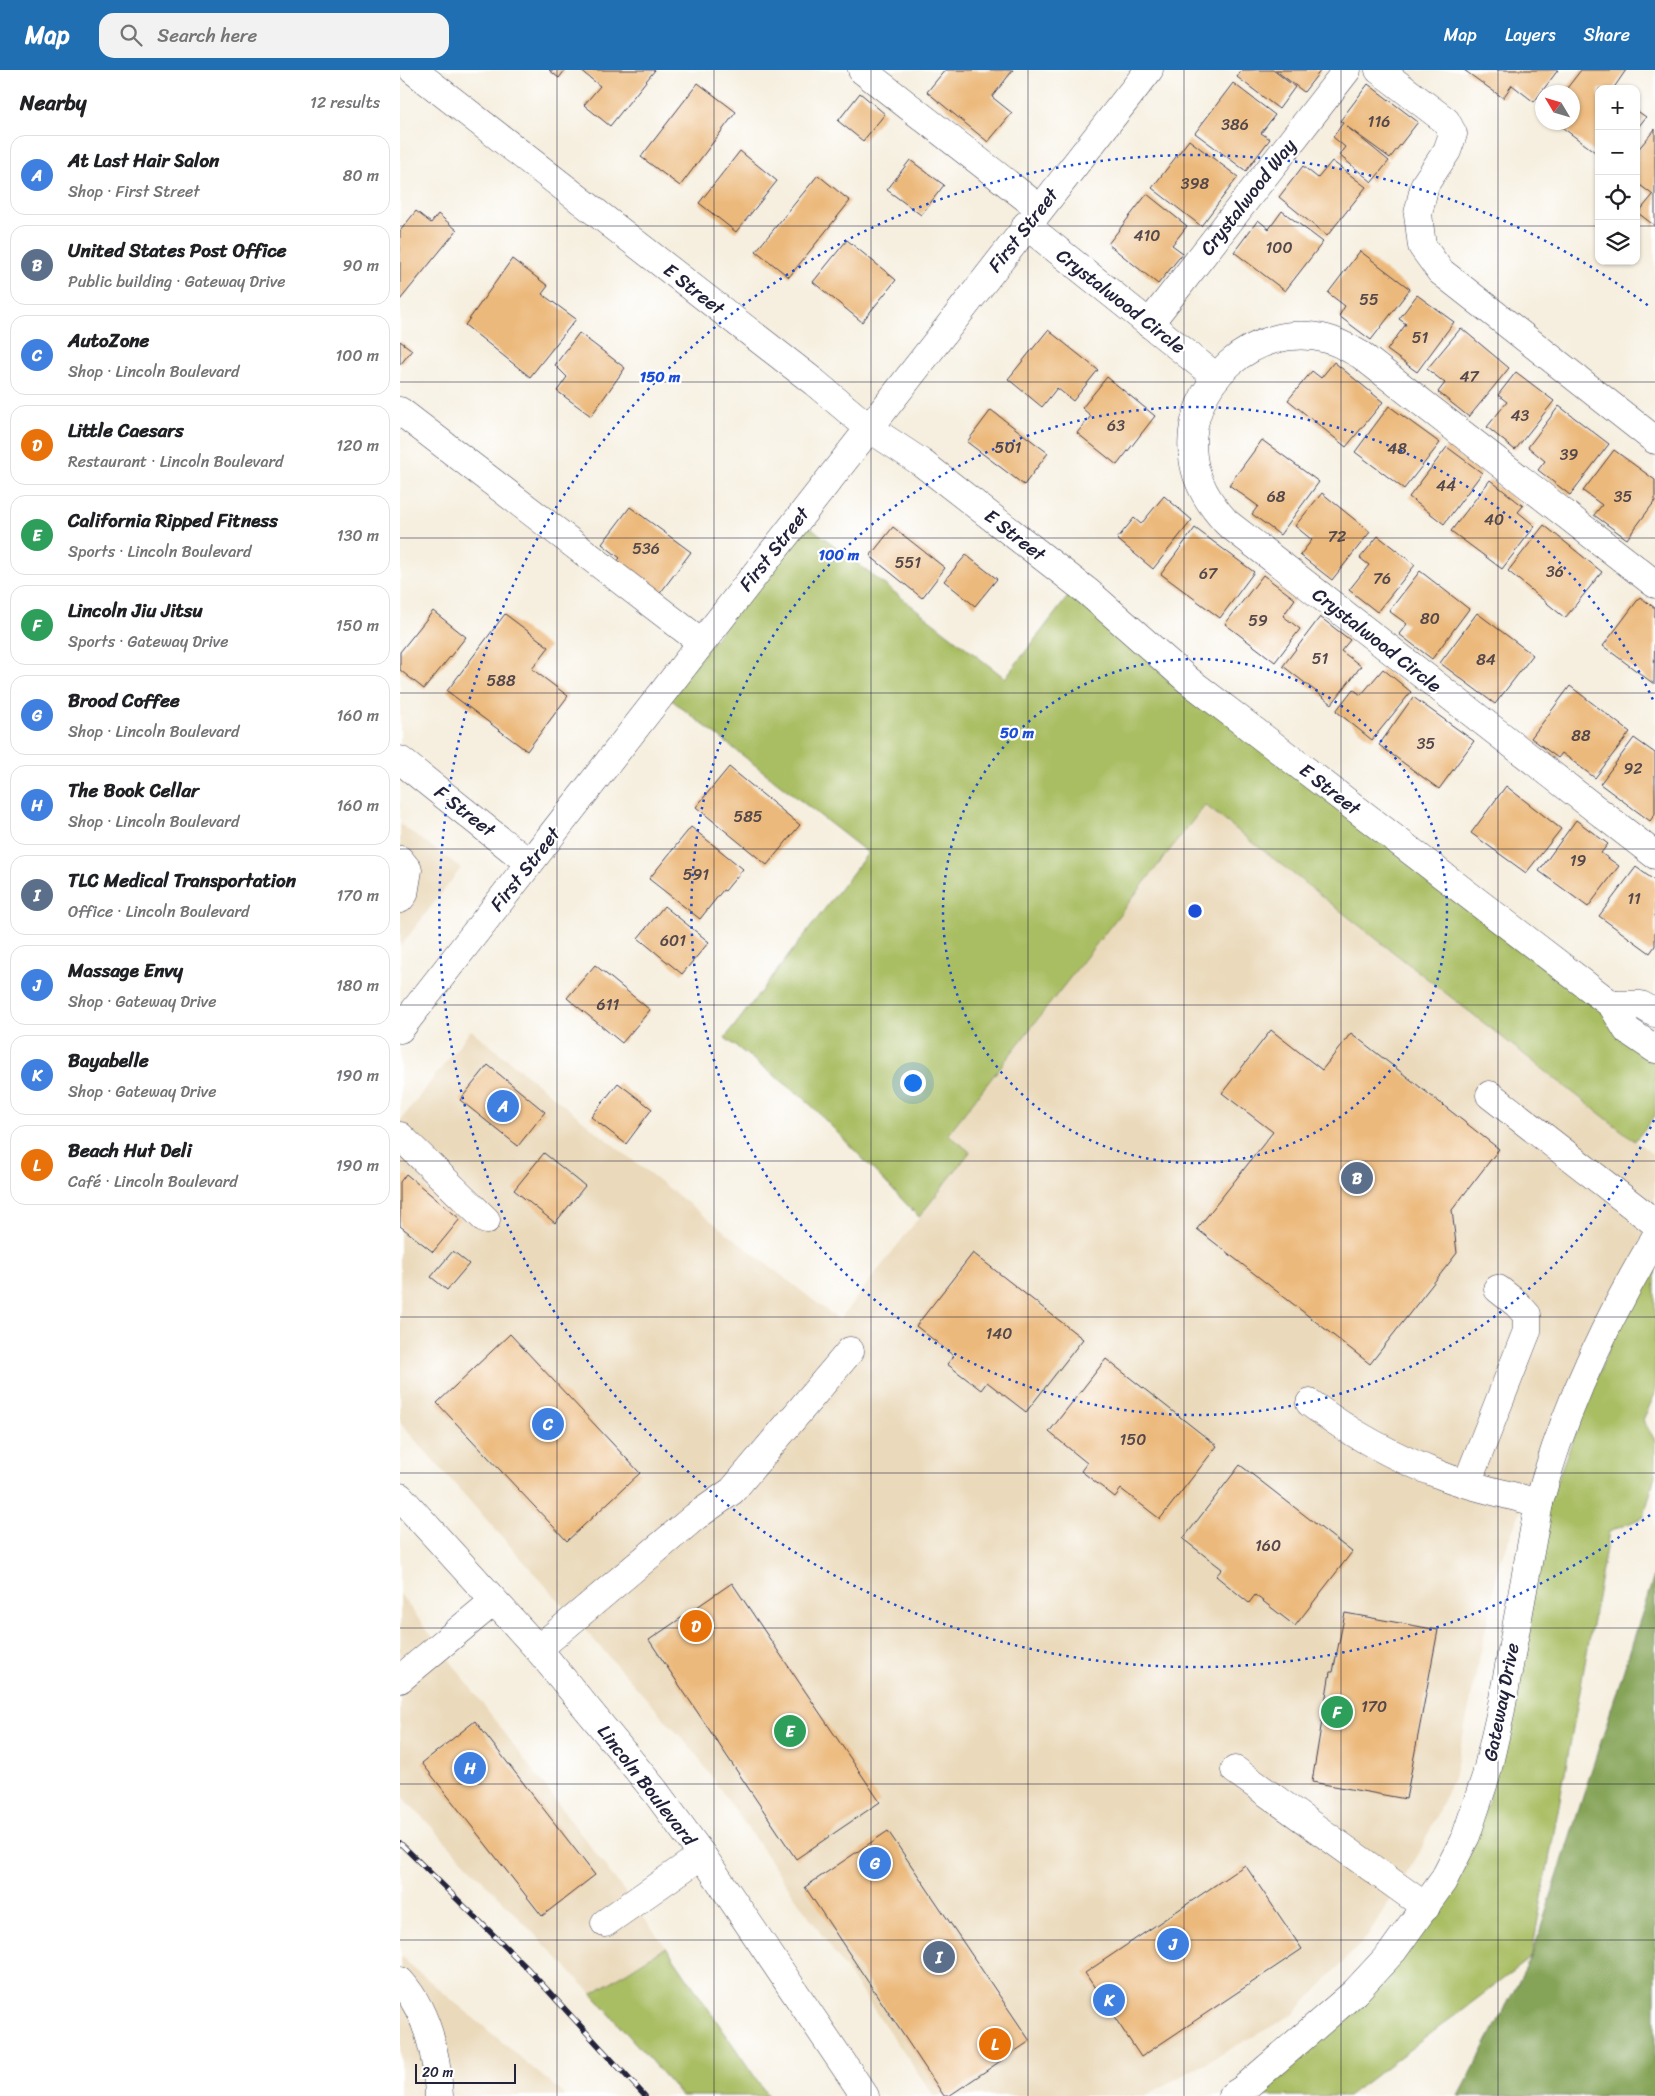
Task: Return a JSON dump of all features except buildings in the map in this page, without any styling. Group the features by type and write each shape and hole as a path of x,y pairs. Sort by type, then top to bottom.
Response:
{"street":[{"name":"E Street","path":"413,70 814,382 869,428 922,463 1088,592 1188,680 1612,1005 1627,1030 1655,1049"},
{"name":"Crystalwood Circle","path":"862,70 1032,217 1149,324 1216,376"},
{"name":"First Street","path":"400,1029 1148,70"},
{"name":"Crystalwood Way","path":"1149,324 1347,70"},
{"path":"1380,70 1446,121 1453,134 1447,151 1425,184 1418,214 1422,246 1440,271 1655,440"},
{"name":"Crystalwood Circle","path":"1655,584 1361,355 1344,345 1327,339 1308,336 1269,340 1248,349 1229,362 1216,376 1196,414 1193,457 1198,477 1215,510 1227,523 1655,855"},
{"path":"400,411 701,642"},
{"name":"F Street","path":"400,760 529,863"},
{"path":"400,860 408,870 404,894 400,899"},
{"path":"1612,1005 1641,1005 1655,1013"},
{"path":"1490,1095 1655,1223"},
{"path":"400,1136 486,1220"},
{"name":"Gateway Drive","path":"1232,2096 1356,1992 1393,1951 1426,1907 1466,1836 1486,1776 1500,1715 1539,1503 1547,1473 1584,1376 1634,1274 1655,1238"},
{"path":"1467,1483 1527,1331 1527,1315 1517,1304 1498,1290"},
{"path":"538,1649 696,1516 732,1491 850,1350"},
{"path":"1310,1403 1330,1419 1376,1446 1445,1477 1539,1503"},
{"name":"Lincoln Boulevard","path":"400,1497 538,1649 655,1791 702,1855 865,2096"},
{"path":"400,1679 494,1601"},
{"path":"1235,1770 1426,1907"},
{"path":"606,1923 702,1855"},
{"path":"400,1981 424,2020 437,2065 439,2096"}],"shaded area":[{"path":"1205,805 1655,1156 1655,1228 1601,1318 1500,1561 1455,1774 1420,1852 1368,1936 1294,2014 1145,2096 934,2096 695,1753 400,1423 400,1121 471,1030 622,1152 839,1320 970,1152 948,1135"},
{"path":"400,824 461,868 400,947"},
{"path":"400,1594 666,1947 592,1994 400,1794"},
{"path":"400,1956 566,2096 400,2096"}],"green space":[{"path":"805,523 1005,678 1074,589 1655,1038 1655,1116 1635,1141 1205,805 948,1134 970,1152 919,1217 804,1098 725,1038 868,853 669,698"},
{"path":"1655,1257 1655,1394 1643,1420 1655,1440 1655,1475 1644,1517 1609,1532 1531,1958 1348,2096 1249,2096 1403,1959 1488,1803 1548,1503 1618,1324"},
{"path":"1655,1573 1655,2096 1459,2096 1531,1958"},
{"path":"666,1947 768,2096 682,2096 592,1994"}],"railway":[{"path":"400,1843 528,1969 645,2096"}],"place":[{"name":"At Last Hair Salon","path":"503,1106"},
{"name":"United States Post Office","path":"1357,1178"},
{"name":"AutoZone","path":"548,1424"},
{"name":"Little Caesars","path":"696,1626"},
{"name":"Lincoln Jiu Jitsu","path":"1337,1712"},
{"name":"California Ripped Fitness","path":"790,1731"},
{"name":"The Book Cellar","path":"470,1768"},
{"name":"Brood Coffee","path":"875,1863"},
{"name":"Massage Envy","path":"1173,1944"},
{"name":"TLC Medical Transportation","path":"939,1957"},
{"name":"Bayabelle","path":"1109,2000"},
{"name":"Beach Hut Deli","path":"995,2044"}]}
